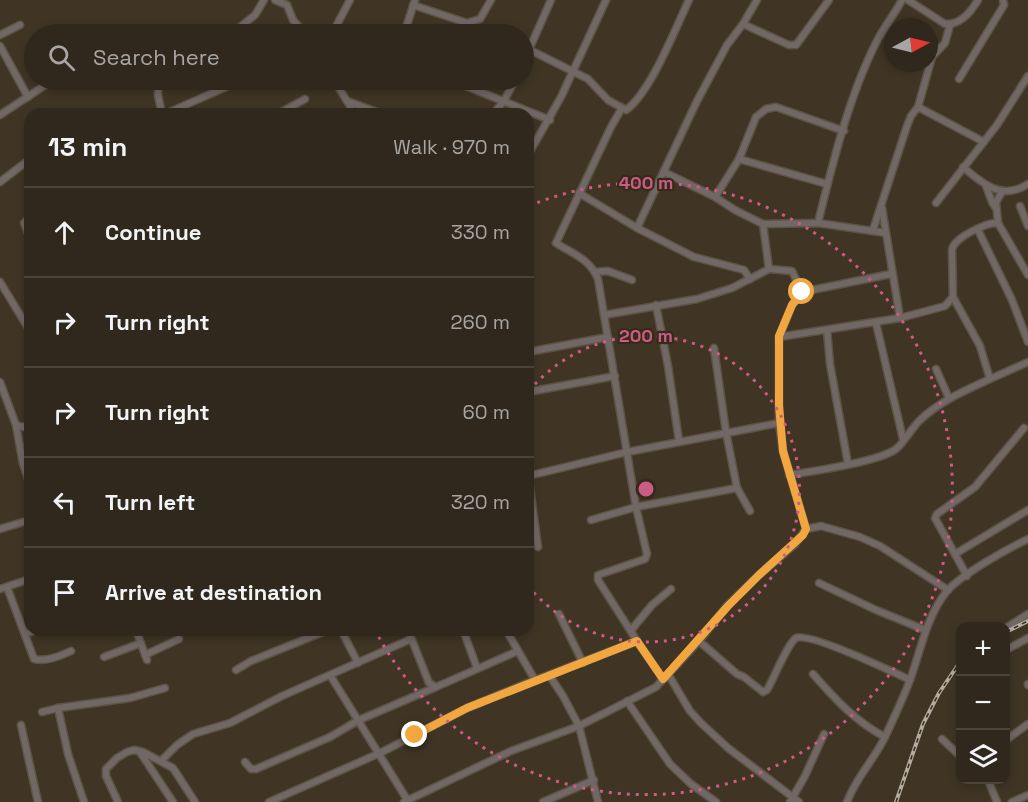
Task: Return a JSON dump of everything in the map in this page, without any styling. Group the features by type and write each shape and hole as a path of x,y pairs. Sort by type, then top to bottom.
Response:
{"street":[{"path":"244,24 255,15 264,0"},
{"path":"275,0 288,3 296,24"},
{"path":"337,24 350,0"},
{"path":"407,24 414,3 467,23 480,19 491,0"},
{"path":"534,33 551,0"},
{"path":"534,145 550,120 606,0"},
{"path":"534,52 588,79 608,100 628,109 663,58 689,0"},
{"path":"637,228 697,101 727,45 757,0"},
{"path":"743,24 789,45 796,45 829,0"},
{"path":"819,223 827,184 858,84 874,49 902,0"},
{"path":"908,0 950,25 957,23 972,10 978,0"},
{"path":"959,79 1004,5 1004,0"},
{"path":"0,34 21,25"},
{"path":"873,230 907,126 918,107 932,57 945,43 950,25"},
{"path":"0,46 24,90"},
{"path":"936,203 984,142 1028,76"},
{"path":"24,90 28,97"},
{"path":"0,115 38,90"},
{"path":"158,90 162,108"},
{"path":"178,108 219,90"},
{"path":"340,90 351,108"},
{"path":"478,90 522,108"},
{"path":"498,108 509,90"},
{"path":"289,108 305,99"},
{"path":"347,101 366,108"},
{"path":"715,197 739,159 756,117 766,109 776,107 844,130"},
{"path":"918,107 984,142"},
{"path":"622,108 555,243 585,259 595,272 615,376 636,507 647,554 645,558 598,575 598,580 637,641 690,711 728,748 794,801 824,734"},
{"path":"534,113 550,120"},
{"path":"739,159 827,184"},
{"path":"0,182 24,164"},
{"path":"963,167 993,190 1010,192 1028,184"},
{"path":"664,172 763,224 819,223 886,233"},
{"path":"986,185 996,208"},
{"path":"1002,192 996,200 998,223 1028,275"},
{"path":"579,193 637,228 694,257 744,270 750,279"},
{"path":"1020,206 1028,226"},
{"path":"882,207 891,274 900,318"},
{"path":"990,379 980,346 953,297 952,244 986,225 998,223"},
{"path":"763,224 769,269"},
{"path":"978,230 1012,300 1028,342"},
{"path":"604,315 697,299 732,288 769,269 792,271 802,292"},
{"path":"595,272 616,273 632,280"},
{"path":"806,529 789,476 779,423 779,336 792,305 802,292 891,274"},
{"path":"0,282 24,321"},
{"path":"779,336 900,318 945,306 953,297"},
{"path":"656,305 680,441"},
{"path":"876,323 903,439"},
{"path":"827,330 830,364 848,464"},
{"path":"534,351 608,337"},
{"path":"714,348 737,488 750,511"},
{"path":"789,476 887,453 897,448 922,418 949,398 1028,362"},
{"path":"936,369 949,398"},
{"path":"534,391 615,376"},
{"path":"0,382 1,392 16,425 24,467"},
{"path":"534,474 680,441 779,423"},
{"path":"16,425 24,427"},
{"path":"967,576 935,518 937,514 975,487 1024,428"},
{"path":"591,520 636,507 737,488"},
{"path":"955,554 1028,510"},
{"path":"534,518 538,547"},
{"path":"0,529 24,522"},
{"path":"330,675 380,753 406,801 511,751 579,726 656,687 728,606 795,544 806,529 821,526 860,537 880,546 948,590"},
{"path":"847,802 856,780 874,759 885,737 910,680 925,630 948,590 991,559 1028,539"},
{"path":"24,581 4,588 24,632"},
{"path":"819,583 925,630"},
{"path":"632,630 652,605 671,589"},
{"path":"559,614 583,663"},
{"path":"1010,625 1028,614"},
{"path":"26,636 36,660 59,657 71,651"},
{"path":"139,636 146,658 179,639"},
{"path":"236,670 250,661 313,636"},
{"path":"344,636 358,663"},
{"path":"410,636 429,683 436,687"},
{"path":"466,636 477,668"},
{"path":"509,636 535,680"},
{"path":"699,641 737,674 763,692 767,690 781,665 787,648 795,639 803,637 839,648 910,680"},
{"path":"1010,647 1028,638"},
{"path":"161,761 186,737 230,723 282,696 411,639"},
{"path":"269,802 380,753 467,708 637,641"},
{"path":"104,657 141,643"},
{"path":"245,762 251,769 256,769 330,736 359,720 518,651"},
{"path":"813,674 836,701 860,721 885,737"},
{"path":"549,675 564,696 579,726 598,802"},
{"path":"42,712 130,698 165,688"},
{"path":"627,701 670,764 691,784 716,802"},
{"path":"58,708 68,754 84,802"},
{"path":"1010,737 1028,724"},
{"path":"21,725 38,802"},
{"path":"942,740 956,752"},
{"path":"140,751 173,802"},
{"path":"118,802 106,776 106,769 109,764 127,752 140,751 173,768 195,802"},
{"path":"543,802 594,780"},
{"path":"990,784 997,802"},
{"path":"1012,802 1028,795"}],"railway":[{"path":"1010,630 1028,621"},
{"path":"896,802 923,724 939,693 956,668"}],"route":[{"path":"415,735 467,708 637,641 663,679 728,606 803,535 806,529 789,476 779,423 779,336 792,305 802,292"}]}
